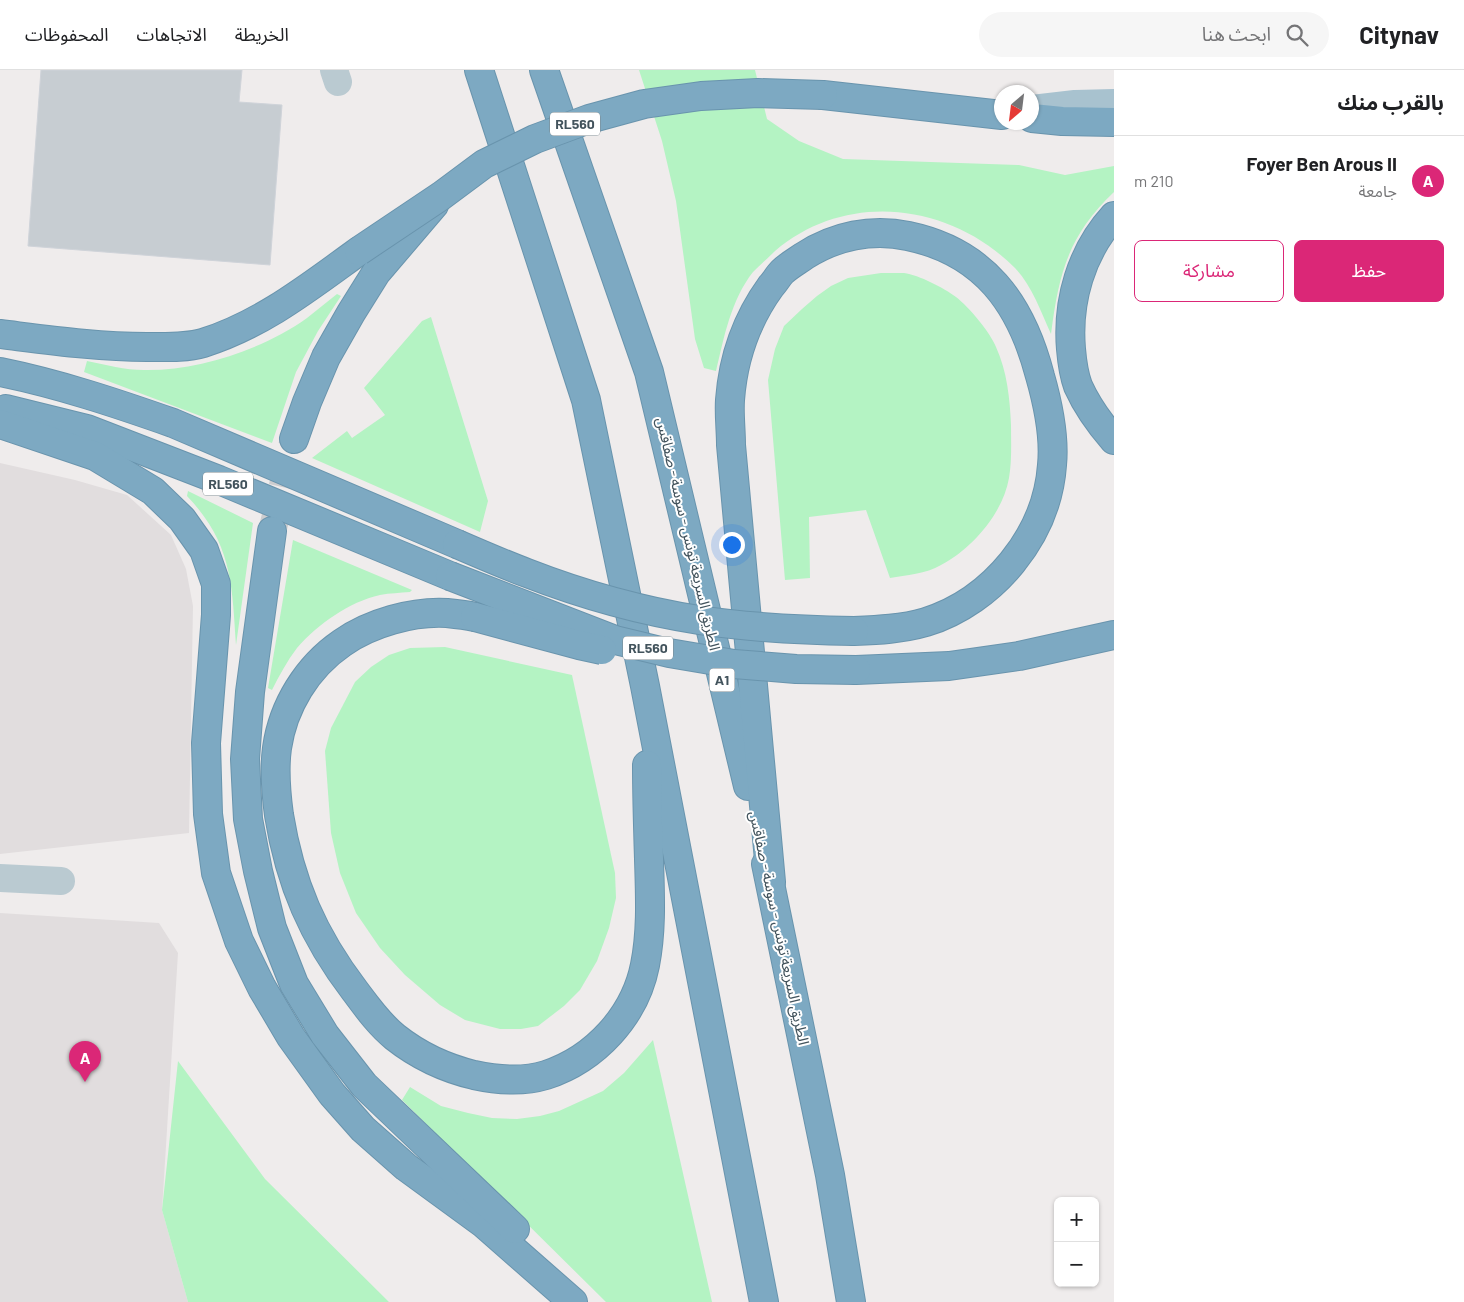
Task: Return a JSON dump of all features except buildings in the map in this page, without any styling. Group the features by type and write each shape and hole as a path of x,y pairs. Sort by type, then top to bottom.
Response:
{"highway":[{"path":"479,70 586,400 645,686 764,1302"},
{"name":"الطريق السريعة تونس - سوسة - صفاقس","path":"544,70 649,372 771,882 830,1175 851,1302"},
{"name":"RL560","path":"0,334 116,347 168,347 202,343 244,327 280,308 442,196 484,164 535,139 589,119 644,104 701,96 758,93 823,95 994,113"},
{"path":"1039,119 1114,122"},
{"path":"294,439 326,357 376,273 442,196"},
{"path":"1114,216 1098,237 1086,258 1077,280 1071,306 1070,333 1072,359 1078,385 1089,407 1103,428 1114,440"},
{"path":"0,372 127,406 173,423 528,574 592,595 698,620 751,626 802,630 854,631 885,629 925,622 944,615 983,592 1012,562 1032,534 1049,486 1052,465 1049,414 1035,357 1016,313 987,274 968,260 947,248 925,240 902,235 880,232 858,234 836,240 810,253 782,271 763,297 745,330 736,360 730,400 731,445 771,882"},
{"name":"RL560","path":"0,408 87,429 219,480 523,605 615,640 669,653 734,664 796,669 856,670 949,666 1019,656 1114,635"},
{"path":"0,424 95,456 153,492 182,519 204,550 216,584 216,615 206,743 208,814 216,873 239,941 262,988 291,1037 332,1094 363,1129 406,1167 484,1224 564,1294"},
{"path":"272,531 250,692 245,759 248,819 272,928 294,984 325,1034 364,1085 517,1230 564,1294"},
{"path":"645,686 650,910 645,964 632,1002 609,1035 593,1050 556,1072 534,1078 509,1080 460,1072 413,1050 393,1035 375,1017 337,967 318,935 302,901 291,870 278,806 277,748 282,725 291,702 303,681 316,664 349,638 388,621 416,615 445,613 475,617 579,645 618,653 669,653"}],"main road":[{"path":"1039,108 1075,104 1114,103"}],"street":[{"path":"0,878 62,880"}],"shaded area":[{"path":"0,463 75,480 127,495 171,535 186,569 193,606 189,833 0,854"},
{"path":"0,913 159,923 178,953 162,1210 188,1302 0,1302"}],"green space":[{"path":"639,70 755,70 767,119 799,141 843,159 1019,165 1065,175 1114,166 1114,192 1098,208 1086,224 1068,257 1058,292 1051,334 1036,300 1021,275 989,246 960,229 929,218 898,212 865,212 834,219 803,232 775,251 756,269 739,294 725,332 716,371 704,368 695,339 676,201 662,141"},
{"path":"881,273 910,274 945,290 967,307 979,320 993,341 1003,366 1010,405 1011,458 1006,491 993,517 975,540 964,550 941,565 929,570 890,578 866,510 809,517 810,578 785,580 768,380 775,349 784,326 817,296 831,286 848,278"},
{"path":"337,294 341,296 318,331 296,372 272,443 84,372 87,361 144,370 186,367 229,356 270,340 307,318"},
{"path":"431,317 488,501 480,532 312,458 347,431 352,438 385,415 364,388 422,321"},
{"path":"188,491 253,523 236,645 231,583 227,565 213,531 202,513 187,496"},
{"path":"293,540 412,590 410,592 384,594 368,598 335,615 314,631 297,648 272,690 268,688"},
{"path":"445,647 572,675 615,873 616,898 609,928 597,961 580,990 564,1006 538,1026 521,1029 500,1029 465,1020 440,1005 405,975 380,948 356,913 340,873 331,833 325,751 331,728 355,682 371,667 389,655 410,648"},
{"path":"653,1040 712,1302 606,1302 402,1100 410,1087 441,1106 468,1113 492,1118 517,1119 540,1116 559,1111 603,1091 624,1073"},
{"path":"178,1061 265,1179 389,1302 188,1302 162,1210"}],"tunnel":[{"path":"273,528 294,439"}],"place":[{"name":"Foyer Ben Arous II","path":"85,1082"}]}
